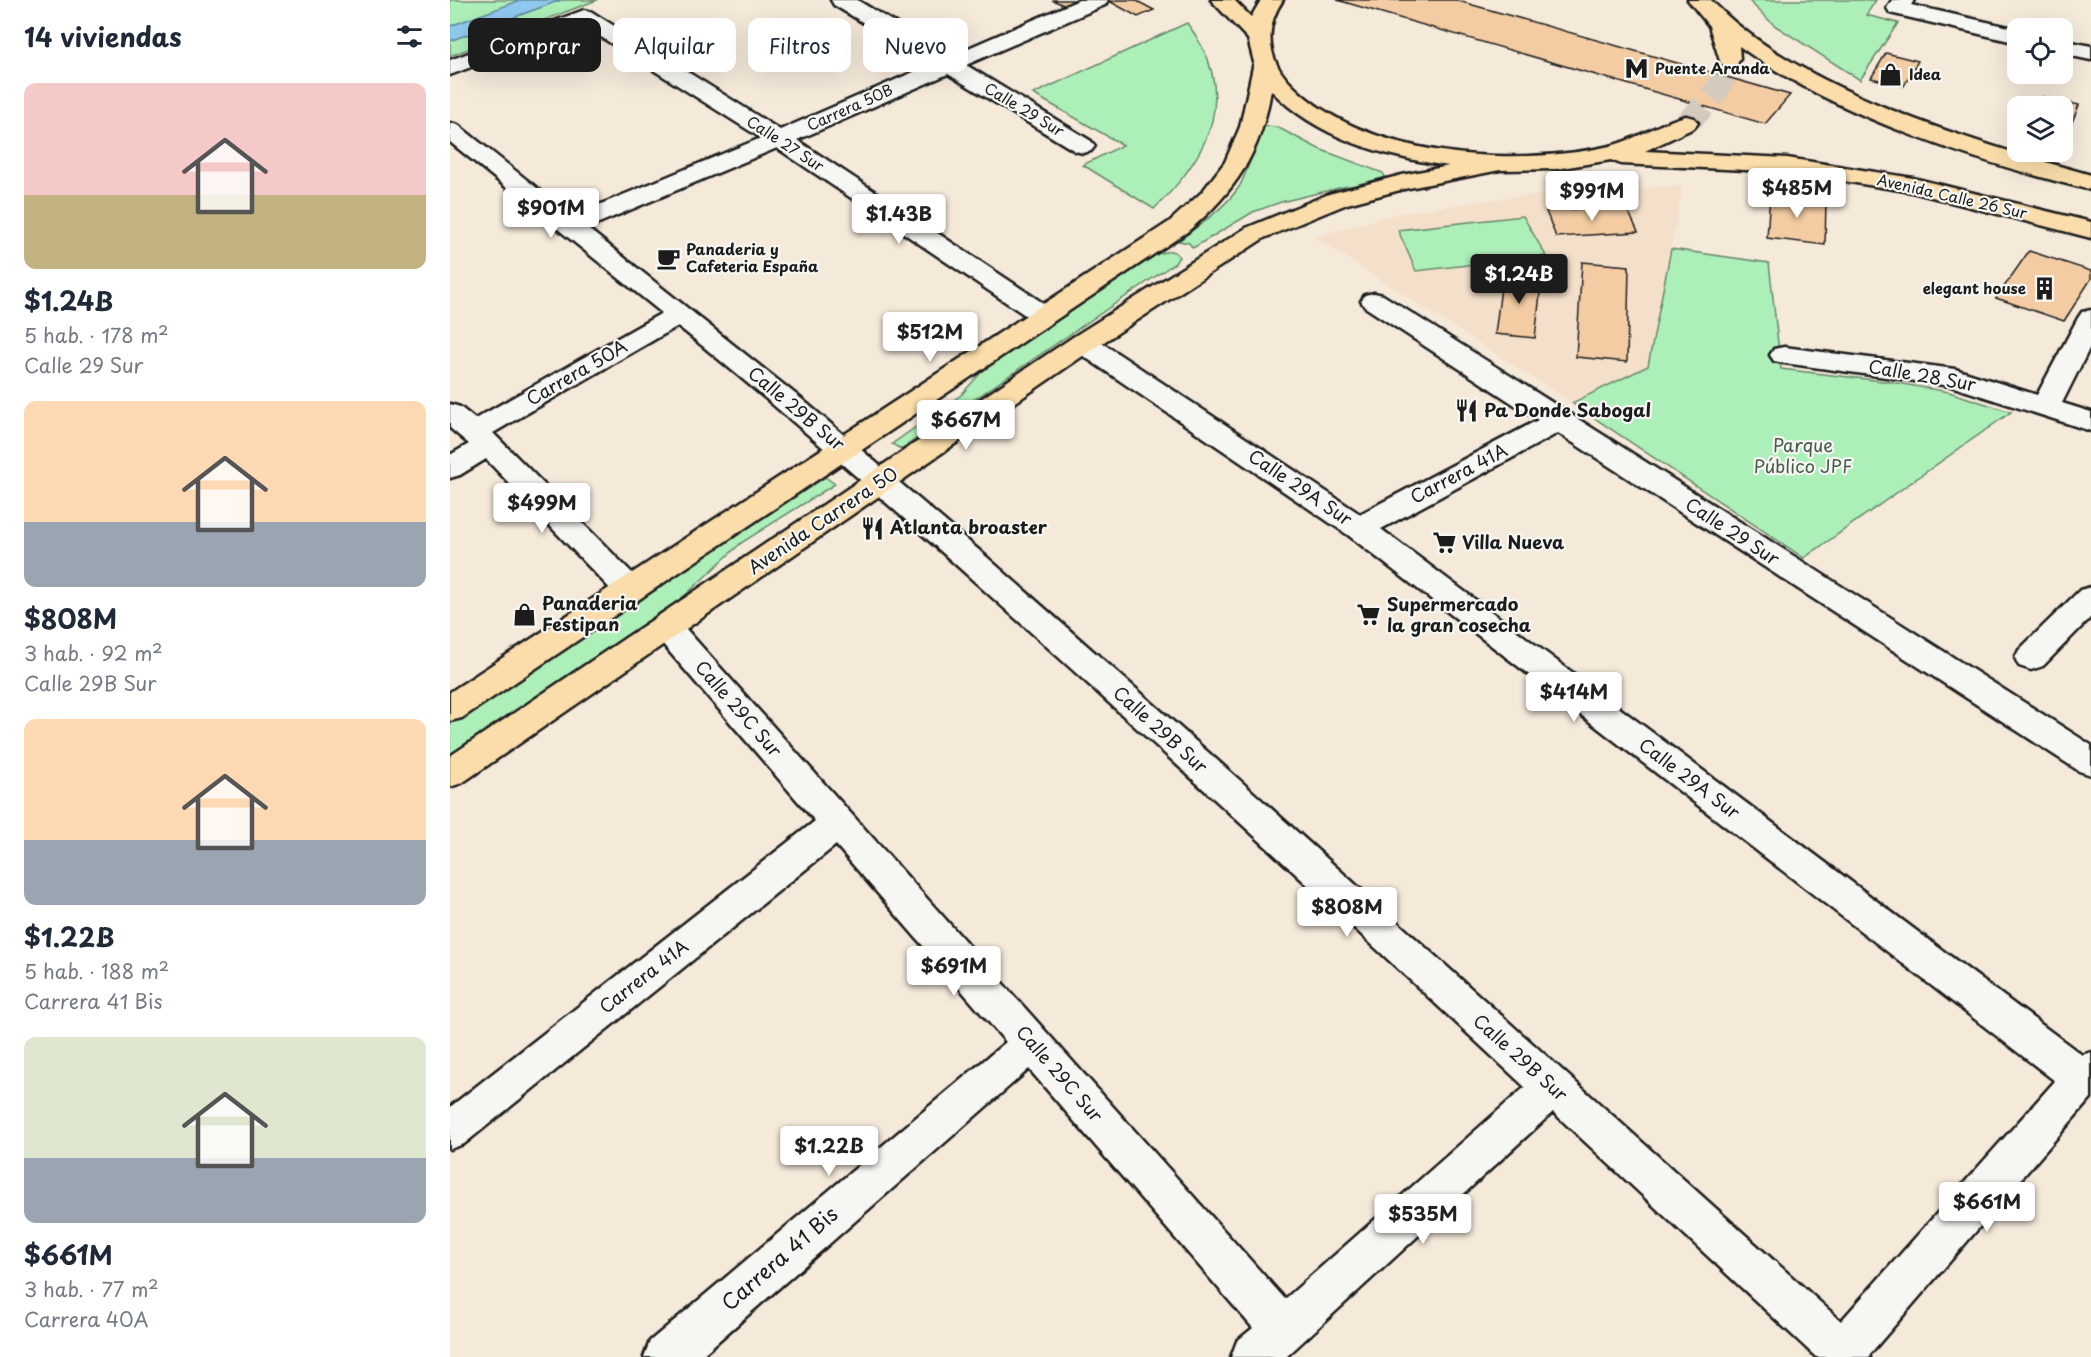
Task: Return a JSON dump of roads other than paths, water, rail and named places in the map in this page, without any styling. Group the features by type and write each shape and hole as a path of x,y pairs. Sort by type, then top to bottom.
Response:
{"main road":[{"path":"1222,0 1257,36"},
{"path":"450,709 1178,227 1205,205 1222,184 1243,151 1250,134 1263,66 1257,36 1265,8 1272,0"},
{"path":"1700,0 1717,19 1775,60 1872,110 2027,165 2091,183"},
{"path":"1717,19 1729,45 1729,59"},
{"path":"1263,66 1285,95 1323,121 1374,143 1434,157 1500,164 1550,162 1596,156 1646,142 1686,123"},
{"name":"Avenida Calle 26 Sur","path":"1596,156 1787,165 1913,185 2091,230"},
{"name":"Avenida Carrera 50","path":"450,774 1083,343 1255,233 1338,199 1402,182 1500,164"}],"street":[{"name":"Calle 29 Sur","path":"842,0 872,18"},
{"name":"Carrera 50B","path":"968,56 1097,0"},
{"path":"1900,4 2007,33"},
{"name":"Calle 27 Sur","path":"450,68 584,17 779,139 1043,315"},
{"path":"2073,49 2091,53"},
{"name":"Carrera 50B","path":"569,226 933,72"},
{"name":"Calle 29 Sur","path":"961,72 1083,146"},
{"name":"Calle 29B Sur","path":"450,130 680,314 881,481 1111,685 1843,1355"},
{"name":"Calle 29 Sur","path":"1374,301 2091,762"},
{"name":"Carrera 50A","path":"450,468 481,439 680,314"},
{"path":"2046,406 2091,318"},
{"name":"Calle 29A Sur","path":"1083,343 1359,528 2087,1073"},
{"name":"Calle 28 Sur","path":"1784,355 1955,378 2091,422"},
{"path":"450,413 481,439 630,590"},
{"name":"Carrera 41A","path":"1359,528 1558,421"},
{"path":"2031,658 2091,598"},
{"name":"Calle 29C Sur","path":"666,627 1284,1330"},
{"name":"Carrera 41A","path":"450,1131 838,823"},
{"name":"Carrera 41 Bis","path":"666,1357 1032,1043"},
{"path":"1843,1355 2087,1073"},
{"path":"1253,1357 1552,1088"}],"water":[{"path":"521,0 561,0 512,18 472,18"},
{"path":"468,19 468,34 450,41 450,26"}],"tunnel":[{"path":"1686,123 1714,95 1723,79 1729,59"}],"place":[{"name":"Puente Aranda","path":"1637,69"},
{"name":"Idea","path":"1891,75"},
{"name":"Panaderia y Cafeteria España","path":"668,259"},
{"name":"elegant house","path":"2044,289"},
{"name":"Pa Donde Sabogal","path":"1466,411"},
{"name":"Atlanta broaster","path":"872,528"},
{"name":"Villa Nueva","path":"1444,543"},
{"name":"Panaderia Festipan","path":"524,614"},
{"name":"Supermercado la gran cosecha","path":"1369,615"}],"park label":[{"name":"Parque Público JPF","path":"1803,456"}]}
